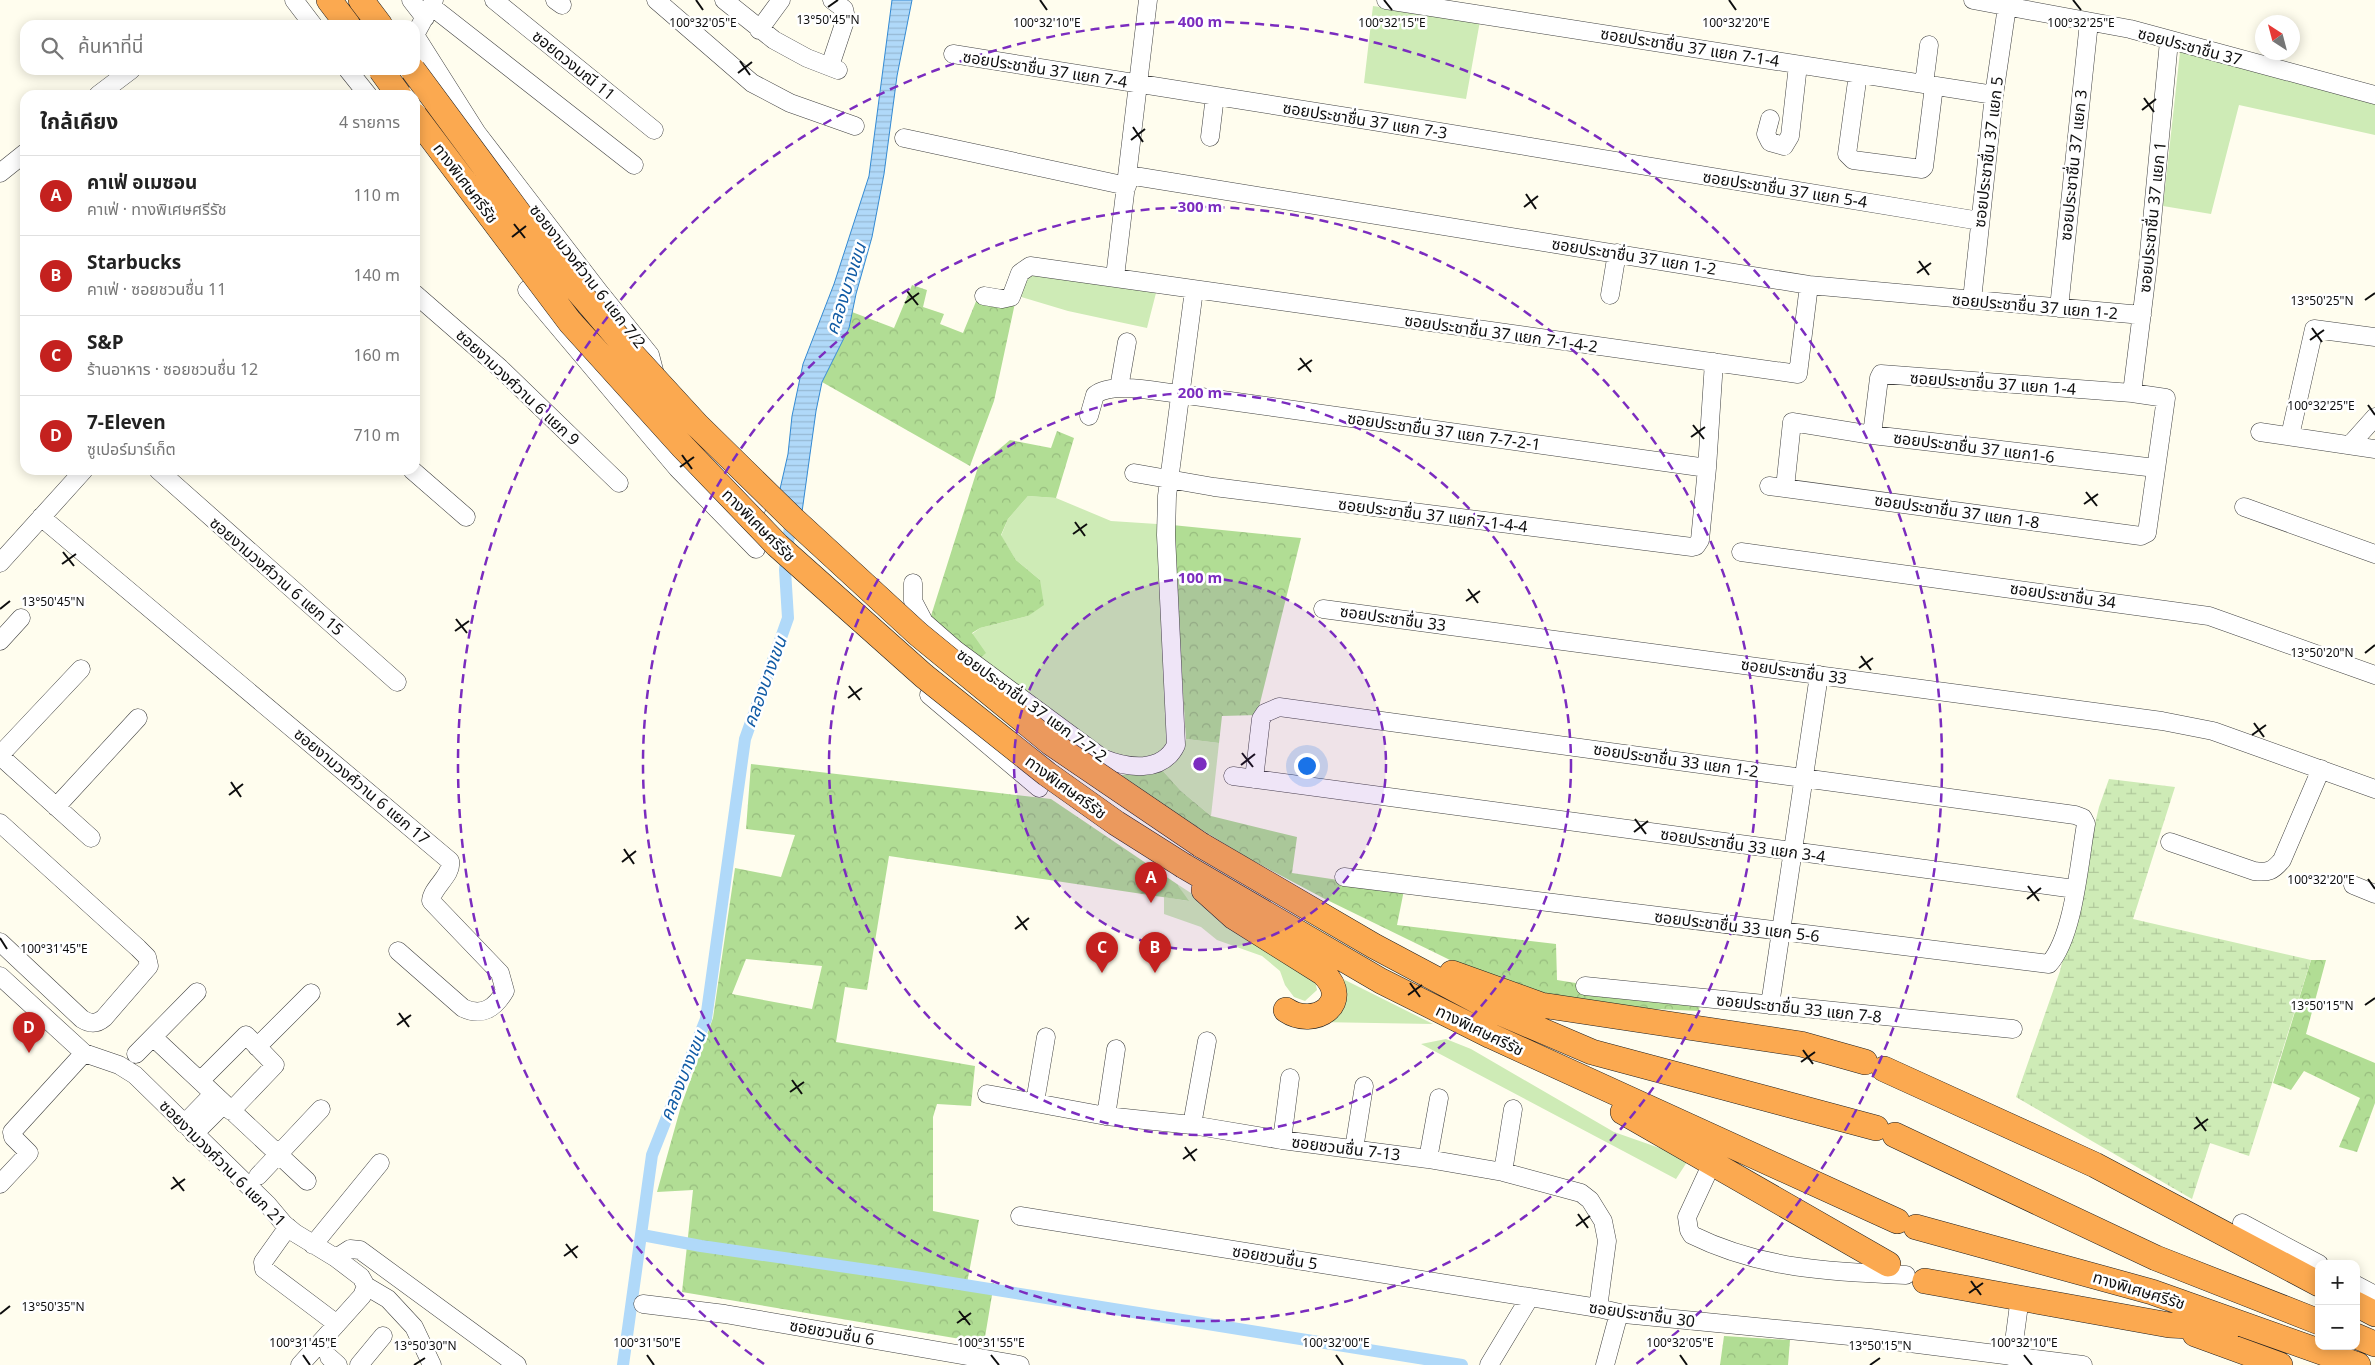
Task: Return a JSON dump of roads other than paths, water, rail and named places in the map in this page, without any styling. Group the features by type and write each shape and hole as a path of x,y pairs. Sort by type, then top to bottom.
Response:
{"highway":[{"path":"330,0 344,20"},
{"path":"361,0 376,20"},
{"path":"385,75 395,90"},
{"name":"ทางพิเศษศรีรัช","path":"417,75 566,277 631,353 697,425 793,519 918,634 1051,743 1202,845 1374,946 1496,1011 1592,1052 1886,1132 2156,1258 2315,1320"},
{"name":"ทางพิเศษศรีรัช","path":"420,123 570,322 683,447 777,545 924,676 1047,774 1116,823 1187,868 1381,982 1492,1036 1907,1224 2152,1292 2358,1365"},
{"path":"1187,868 1208,896 1234,918 1323,973 1332,982 1336,995 1331,1006 1325,1012 1316,1016 1298,1015 1286,1010"},
{"path":"1374,946 1541,1005 1801,1044 1874,1066 2096,1165 2315,1282"},
{"path":"1492,1036 1906,1273 2169,1325 2259,1330"},
{"path":"2358,1305 2375,1314"},
{"path":"2169,1325 2280,1365"},
{"path":"2360,1338 2375,1344"}],"street":[{"path":"294,0 309,20"},
{"path":"411,0 430,8 634,164"},
{"name":"ซอยดวงมณี 11","path":"494,0 654,130"},
{"path":"656,0 752,82 790,103 855,126"},
{"path":"724,0 759,30 789,49 834,68 846,18 844,9 832,0"},
{"path":"759,30 780,0"},
{"path":"1115,277 1148,0"},
{"name":"ซอยประชาชื่น 37 แยก 7-1-4","path":"1386,0 1994,95"},
{"name":"ซอยประชาชื่น 37","path":"1973,0 2008,3 2089,22 2130,29 2375,95"},
{"name":"ซอยประชาชื่น 37 แยก 5","path":"1972,300 1994,95 2008,3"},
{"path":"420,25 430,8"},
{"name":"ซอยประชาชื่น 37 แยก 3","path":"2059,308 2089,22"},
{"name":"ซอยประชาชื่น 37 แยก 1","path":"2132,393 2142,315 2169,41"},
{"name":"ซอยงามวงศ์วาน 6 แยก 7/2","path":"420,42 477,134 650,355 660,394 691,434 762,513"},
{"path":"1858,74 1847,154 1853,160 1922,169 1924,167 1929,85 1929,45"},
{"name":"ซอยประชาชื่น 37 แยก 7-4","path":"952,54 1138,83"},
{"path":"1770,118 1766,134 1770,142 1784,146 1790,136 1798,65"},
{"path":"105,90 124,75"},
{"path":"352,75 364,90"},
{"path":"387,90 394,75"},
{"name":"ซอยประชาชื่น 37 แยก 7-3","path":"1138,83 1591,157"},
{"path":"1210,137 1215,96"},
{"name":"ซอยประชาชื่น 37 แยก 1-2","path":"904,138 1127,180 1617,253 1809,285 2142,315"},
{"path":"0,173 20,157"},
{"name":"ซอยประชาชื่น 37 แยก 5-4","path":"1591,157 1980,221"},
{"path":"568,252 527,290 677,468 756,549"},
{"path":"1610,295 1617,253"},
{"name":"ซอยประชาชื่น 37 แยก 7-1-4-2","path":"984,296 1002,299 1011,297 1020,273 1024,268 1030,266 1798,374 1809,285"},
{"name":"ซอยประชาชื่น 37 แยก 7-7-2","path":"913,583 913,601 924,622 956,650 1102,758 1126,766 1136,767 1161,762 1173,751 1176,745 1166,535 1167,496 1194,290"},
{"name":"ซอยงามวงศ์วาน 6 แยก 9","path":"420,298 494,363 619,483"},
{"path":"2290,436 2314,329 2375,337"},
{"path":"1089,416 1095,395 1108,388 1119,388 1127,342"},
{"path":"1707,468 1714,362"},
{"name":"ซอยประชาชื่น 37 แยก 1-4","path":"1872,435 1881,374 2132,393 2166,398 2156,468"},
{"name":"ซอยประชาชื่น 37 แยก 7-7-2-1","path":"1119,388 1180,394 1707,468"},
{"path":"2350,445 2375,417"},
{"name":"ซอยประชาชื่น 37 แยก1-6","path":"1777,487 1792,422 1872,435 2156,468"},
{"path":"2260,432 2375,449"},
{"name":"ซอยประชาชื่น 37 แยก7-1-4-4","path":"1134,473 1214,486 1686,548 1696,546 1700,540 1707,468"},
{"name":"ซอยประชาชื่น 37 แยก 1-8","path":"1777,487 2144,535 2147,533 2156,468"},
{"path":"0,563 79,475"},
{"name":"ซอยงามวงศ์วาน 6 แยก 15","path":"164,475 397,682"},
{"path":"418,475 466,517"},
{"path":"2244,507 2375,554"},
{"name":"ซอยงามวงศ์วาน 6 แยก 17","path":"41,517 450,861 449,869 431,895 431,901 500,973 505,992 490,1009 480,1013 472,1012 463,1008 398,951"},
{"name":"ซอยประชาชื่น 34","path":"1742,552 2209,616 2375,675"},
{"name":"ซอยประชาชื่น 33","path":"1323,609 2162,721 2213,731 2375,789"},
{"path":"0,641 21,618"},
{"path":"924,622 892,664 1039,788"},
{"path":"80,669 0,756 91,838"},
{"path":"1770,1005 1819,675"},
{"name":"ซอยประชาชื่น 33 แยก 1-2","path":"1254,779 1261,719 1266,713 1279,708 1804,778 2075,815 2083,818 2086,824 2075,889"},
{"path":"56,807 138,718"},
{"path":"2170,842 2254,871 2266,873 2275,868 2282,860 2321,769"},
{"name":"ซอยประชาชื่น 33 แยก 3-4","path":"1233,776 2075,889"},
{"path":"0,824 148,957 149,966 104,1018 97,1023 89,1022 82,1019 0,942"},
{"name":"ซอยประชาชื่น 33 แยก 5-6","path":"1344,877 2049,964 2062,946 2075,889"},
{"path":"2353,885 2375,894"},
{"name":"ซอยงามวงศ์วาน 6 แยก 21","path":"0,976 84,1053 119,1065 135,1075 288,1227 313,1245 336,1258 361,1277 366,1286 388,1299 414,1327 432,1365"},
{"name":"ซอยประชาชื่น 33 แยก 7-8","path":"1584,986 2013,1029"},
{"path":"136,1054 197,992"},
{"path":"257,1047 311,993"},
{"path":"189,1129 275,1065 246,1035 200,1081"},
{"path":"1035,1102 1046,1036"},
{"path":"154,1037 307,1181"},
{"path":"1192,1125 1207,1040"},
{"path":"1106,1116 1116,1049"},
{"path":"0,1184 29,1153 13,1137 12,1132 84,1053"},
{"path":"1282,1140 1290,1078"},
{"path":"1354,1149 1364,1086"},
{"name":"ซอยชวนชื่น 7-13","path":"987,1094 1106,1116 1192,1125 1282,1140 1428,1159 1503,1172 1581,1193 1598,1211 1603,1221 1607,1241 1598,1308"},
{"path":"1428,1159 1439,1098"},
{"path":"258,1176 321,1109"},
{"path":"1503,1172 1513,1109"},
{"path":"313,1245 380,1163"},
{"path":"1712,1163 1687,1217 1689,1230 1692,1235 1732,1253 1778,1265 1847,1273 1906,1273"},
{"name":"ซอยชวนชื่น 5","path":"1020,1216 1530,1297"},
{"path":"2242,1222 2315,1262"},
{"path":"288,1227 263,1262 264,1269 337,1324"},
{"path":"336,1258 350,1249 360,1250 374,1258 516,1365"},
{"path":"300,1365 362,1296 366,1286"},
{"path":"2360,1287 2375,1295"},
{"path":"1489,1365 1530,1297"},
{"name":"ซอยประชาชื่น 30","path":"1530,1297 1619,1313 1870,1338 2083,1365"},
{"path":"2012,1357 2020,1297"},
{"name":"ซอยชวนชื่น 6","path":"643,1304 726,1314 1020,1365"},
{"path":"1605,1365 1619,1313"},
{"path":"359,1365 384,1336"}],"water":[{"path":"892,0 912,0 897,76 884,174 872,237 856,294 849,328 822,382 816,411 802,512 780,489 788,454 792,416 803,364 834,284 869,176"}],"waterway":[{"name":"คลองบางเขน","path":"623,1365 652,1155 706,1019 745,739 788,618 785,570 791,517"},
{"path":"642,1235 701,1246 909,1276 1462,1365"}],"place":[{"name":"คาเฟ่ อเมซอน","path":"1151,903"},
{"name":"S&P","path":"1102,973"},
{"name":"Starbucks","path":"1155,973"},
{"name":"7-Eleven","path":"29,1053"}]}
